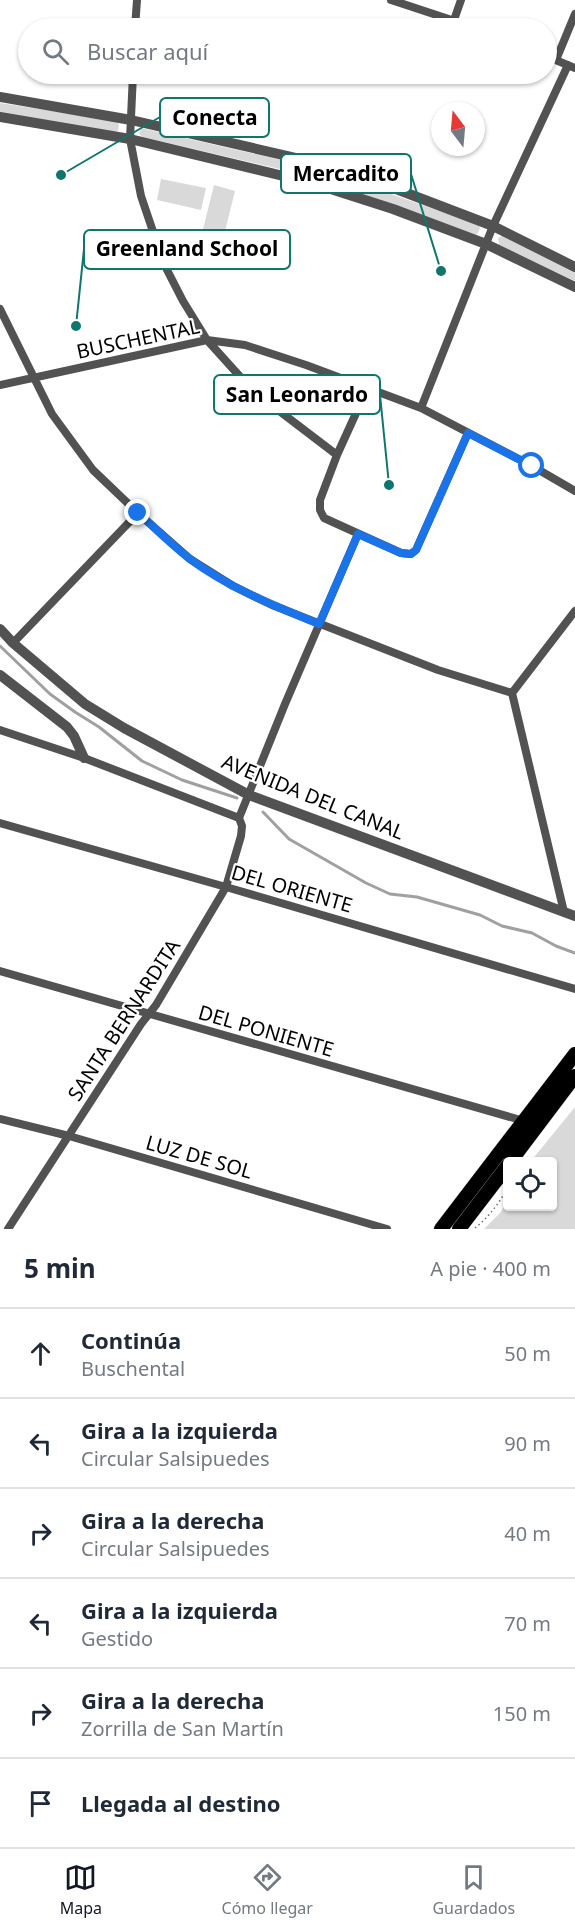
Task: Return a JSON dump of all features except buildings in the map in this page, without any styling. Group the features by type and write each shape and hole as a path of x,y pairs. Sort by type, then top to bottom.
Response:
{"main road":[{"path":"441,1229 575,1054"},
{"path":"513,1157 575,1076"},
{"path":"459,1229 503,1170"}],"street":[{"path":"135,18 136,0"},
{"path":"391,0 448,18"},
{"path":"455,18 461,0"},
{"path":"557,58 575,14"},
{"path":"421,408 493,226 572,66 557,60"},
{"path":"133,84 130,140 141,196 164,264 183,302 207,340 253,391 337,455"},
{"path":"0,97 131,120 318,163 362,176 493,226 575,267"},
{"path":"0,117 130,140 312,183 393,209 486,244 575,287"},
{"path":"0,309 52,414 93,470 190,559 233,586 272,605 438,670 512,693"},
{"name":"BUSCHENTAL","path":"0,385 207,340 245,345 421,408 575,491"},
{"path":"367,389 337,455 320,500 320,510 324,518 401,553 411,554 416,550 468,433"},
{"path":"13,643 138,513"},
{"path":"0,730 84,758 239,818 358,534"},
{"path":"512,693 575,611"},
{"name":"AVENIDA DEL CANAL","path":"0,630 85,704 181,760 249,795 570,914"},
{"path":"0,675 67,727 74,736 84,758"},
{"path":"512,693 570,914"},
{"name":"SANTA BERNARDITA","path":"8,1229 156,1005 226,887 241,836 242,826 239,818"},
{"name":"DEL ORIENTE","path":"0,823 575,989"},
{"name":"DEL PONIENTE","path":"0,971 524,1121"},
{"name":"LUZ DE SOL","path":"0,1119 69,1136 387,1229"}],"path":[{"path":"475,1229 484,1221 503,1195"}],"shaded area":[{"path":"0,103 116,121 119,124 118,131 0,113"},
{"path":"141,128 317,168 479,225 480,228 475,235 314,177 143,137 139,134"},
{"path":"161,179 206,188 201,210 157,200"},
{"path":"214,185 235,191 224,235 203,229"},
{"path":"503,235 575,271 575,281 499,245 498,238"},
{"path":"575,1107 575,1229 484,1229 503,1208 503,1211 557,1211 557,1157 534,1157"}],"waterway":[{"path":"0,646 50,694 99,727 142,761 182,780 237,798"},
{"path":"263,812 289,839 366,883 390,894 417,897 480,915 502,926 532,933 575,953"}],"place":[{"name":"Conecta","path":"61,175"},
{"name":"Mercadito","path":"441,271"},
{"name":"Greenland School","path":"76,326"},
{"name":"San Leonardo","path":"389,485"}],"route":[{"path":"138,513 190,559 233,586 319,624 358,534 401,553 411,554 416,550 468,433 532,466"}]}
